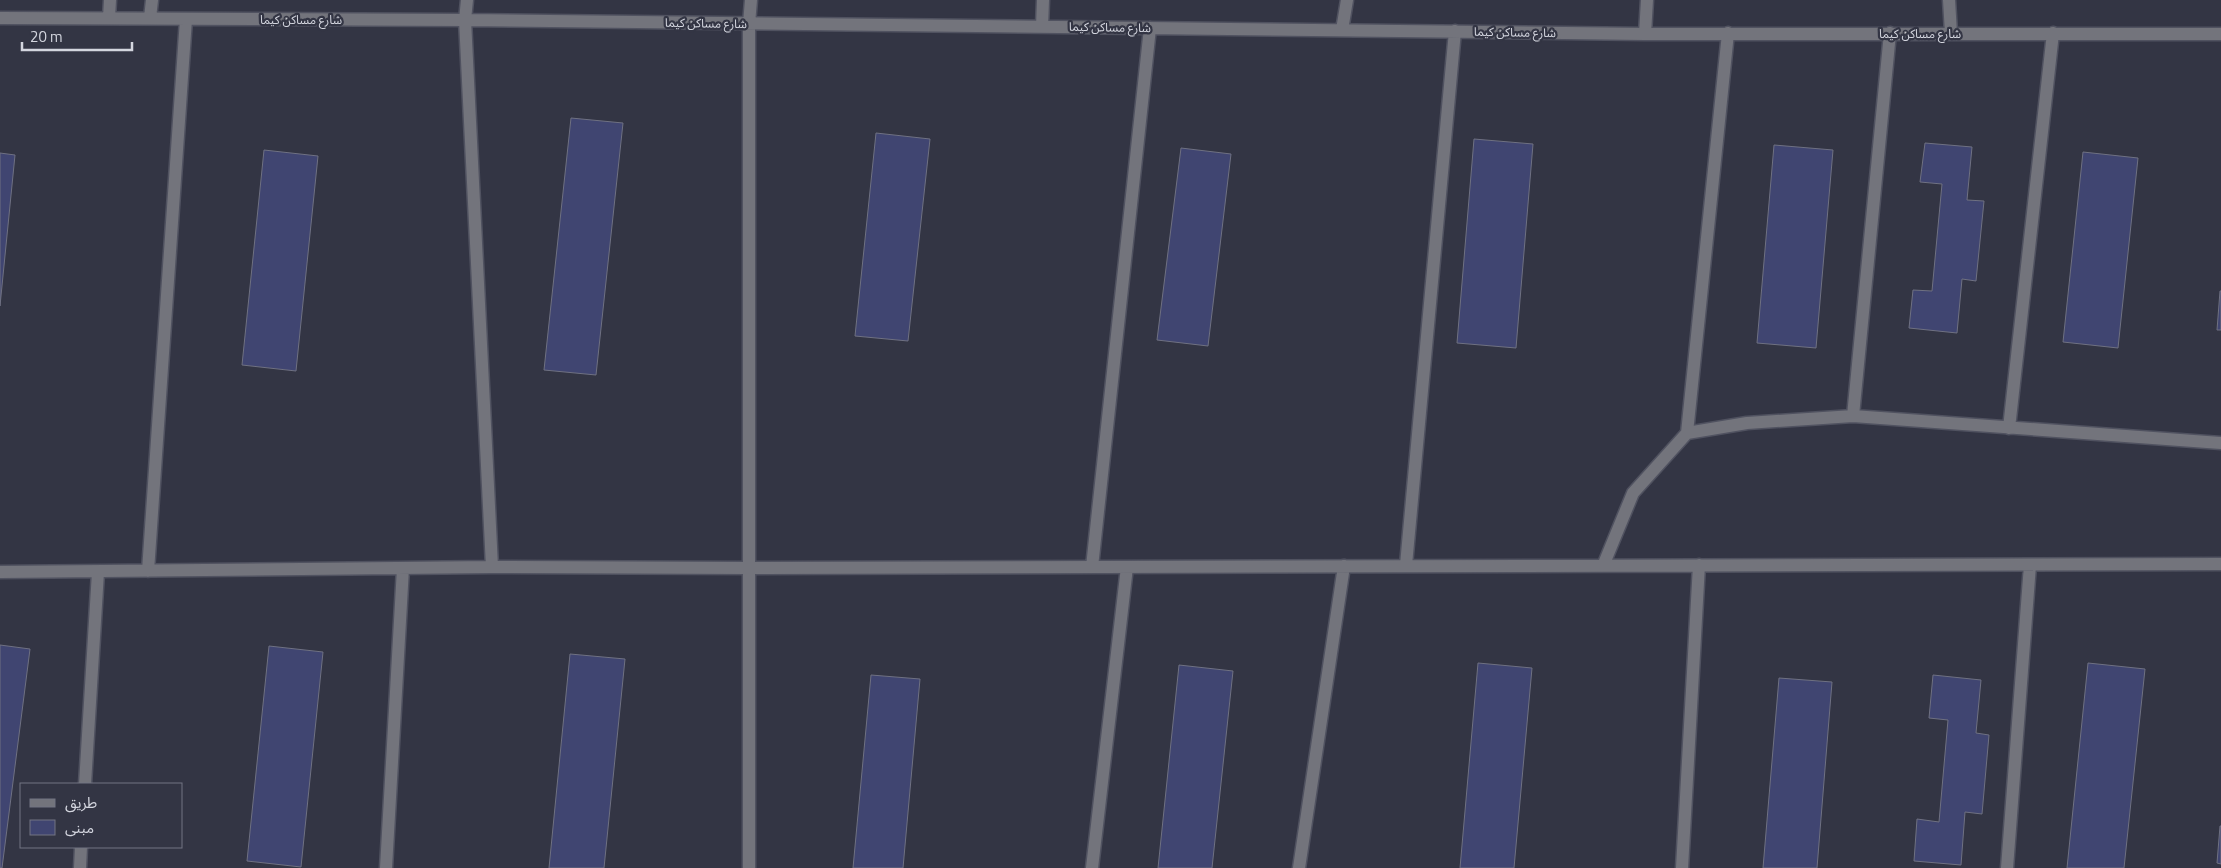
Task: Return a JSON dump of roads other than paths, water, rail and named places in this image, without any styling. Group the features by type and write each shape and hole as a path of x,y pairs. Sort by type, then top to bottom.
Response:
{"street":[{"path":"108,18 110,0"},
{"path":"150,18 152,0"},
{"path":"467,0 465,20 492,567"},
{"path":"749,868 749,24 751,0"},
{"path":"1042,27 1043,0"},
{"path":"1342,30 1347,0"},
{"path":"1645,34 1647,0"},
{"path":"1949,0 1952,33"},
{"name":"شارع مساكن كيما","path":"0,18 465,20 1645,34 2221,34"},
{"path":"148,571 186,19"},
{"path":"1092,567 1150,28"},
{"path":"1406,565 1455,31"},
{"path":"1603,566 1633,493 1687,433 1728,33"},
{"path":"1853,416 1890,33"},
{"path":"2009,428 2053,33"},
{"path":"1687,433 1747,423 1853,416 2221,444"},
{"path":"0,572 492,567 2221,564"},
{"path":"2007,868 2030,565"},
{"path":"1299,868 1344,566"},
{"path":"1682,868 1699,566"},
{"path":"1092,868 1127,567"},
{"path":"386,868 403,568"},
{"path":"85,783 98,572"},
{"path":"80,868 81,848"}]}
